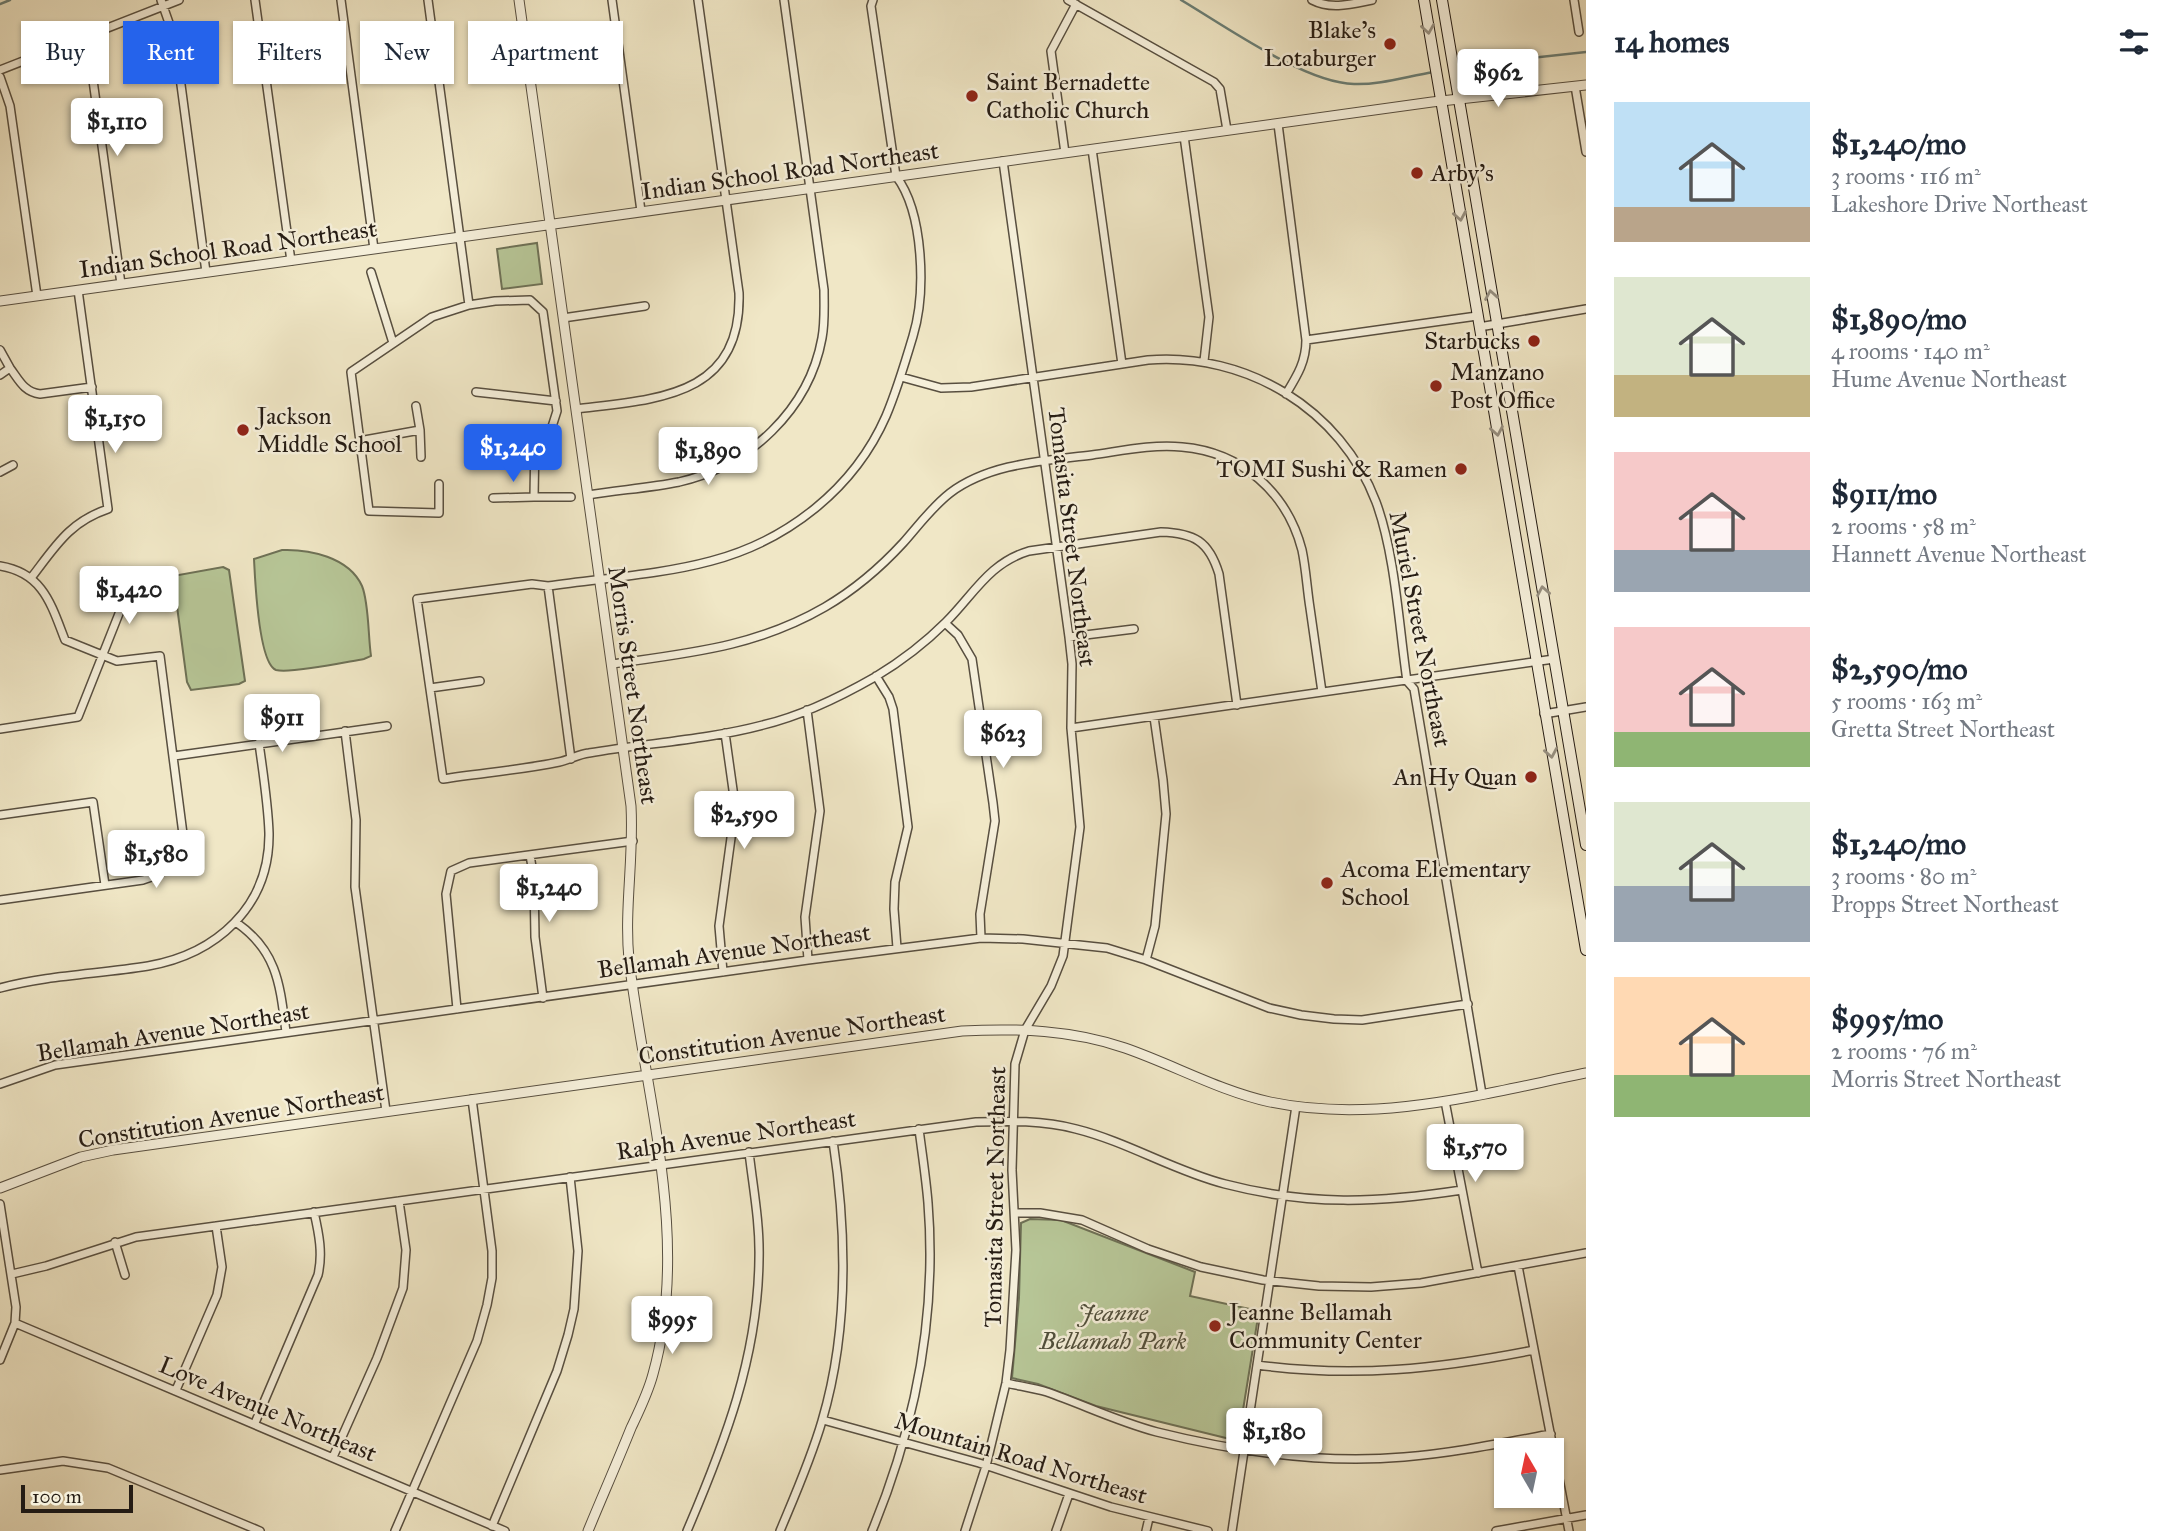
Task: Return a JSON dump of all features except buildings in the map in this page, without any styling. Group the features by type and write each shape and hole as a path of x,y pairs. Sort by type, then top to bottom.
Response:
{"main road":[{"path":"1424,0 1586,950"},
{"path":"1442,0 1586,845"}],"street":[{"path":"109,27 162,3 179,0"},
{"path":"255,0 291,261"},
{"path":"341,0 374,249"},
{"path":"428,0 469,305"},
{"name":"Morris Street Northeast","path":"519,0 623,748 633,841 628,910 629,959 668,1237 667,1293 653,1375 588,1531"},
{"path":"612,0 641,211"},
{"path":"576,409 670,395 704,379 719,363 736,331 739,293 698,0"},
{"path":"588,495 679,481 723,467 773,430 792,409 803,392 818,356 825,314 784,0"},
{"path":"873,0 871,6 895,176 903,186 916,231 921,271 919,317 885,418 858,463 828,497 800,520 755,547 710,562 548,586 532,584 417,600 443,779 765,725 807,710 876,676 910,653 945,622 999,564 1029,551 1161,532 1183,533 1198,540 1214,560 1219,574 1237,705"},
{"path":"1312,0 1333,6 1372,0"},
{"path":"1574,0 1579,32"},
{"path":"1065,153 1051,51 1072,2 1214,82 1220,89 1227,130"},
{"path":"162,3 175,40 206,272"},
{"path":"0,70 21,62"},
{"path":"0,77 10,106 37,296"},
{"path":"94,84 121,284"},
{"name":"Indian School Road Northeast","path":"0,300 1440,100 1586,85"},
{"path":"1575,86 1586,152"},
{"path":"1278,124 1306,340 1306,354 1301,370 1286,394"},
{"path":"1184,136 1209,317 1204,361"},
{"path":"1092,149 1122,364"},
{"name":"Tomasita Street Northeast","path":"965,1531 986,1466 1006,1383 1015,1290 1012,1170 1015,1064 1025,1030 1058,970 1065,942 1080,814 1071,728 1072,664 1069,636 1003,162"},
{"path":"371,272 393,343"},
{"path":"31,578 67,531 90,515 108,509 78,290"},
{"path":"439,484 439,513 369,512 351,372 432,317 469,305 530,300 543,312 557,411 550,433 535,438 534,497"},
{"path":"563,318 645,306"},
{"path":"1479,327 1586,309"},
{"path":"1306,340 1477,316"},
{"path":"0,350 26,390 32,393 92,387"},
{"name":"Muriel Street Northeast","path":"901,376 941,388 971,387 1166,359 1204,361 1266,381 1315,414 1333,431 1353,457 1376,503 1387,539 1407,681 1414,688 1482,1094"},
{"path":"0,375 10,368"},
{"path":"476,392 556,401"},
{"path":"415,406 420,430 421,457"},
{"path":"359,441 420,430"},
{"path":"612,664 733,645 764,636 798,621 834,601 875,571 950,493 987,474 1045,461 1150,447 1179,446 1224,455 1247,468 1264,482 1288,516 1302,550 1322,692"},
{"path":"0,472 13,465"},
{"path":"493,498 571,497"},
{"path":"0,566 31,578 48,596 65,640 117,661 160,656 183,834 176,859 169,869 159,875 0,900"},
{"path":"548,586 570,759"},
{"path":"0,729 78,717 122,606 120,591"},
{"path":"945,622 958,635 972,659 993,803 995,821 980,914 981,938"},
{"path":"1069,636 1134,629"},
{"path":"1071,728 1554,659"},
{"path":"876,676 893,709 907,808 908,827 895,882 897,948"},
{"path":"430,688 480,681"},
{"path":"1544,714 1586,707"},
{"path":"807,710 820,811 804,917 808,960"},
{"path":"1146,960 1155,926 1165,826 1164,780 1154,717"},
{"path":"174,756 387,726"},
{"path":"345,731 356,820 355,887 386,1111"},
{"path":"723,972 719,926 734,797 725,733"},
{"path":"0,988 175,960 220,938 237,923 254,896 263,874 268,849 266,790 259,743"},
{"path":"0,815 93,802 105,885"},
{"path":"457,1009 446,894 451,871 469,863 633,841"},
{"path":"530,855 534,879 535,937 543,998"},
{"path":"237,923 255,937 273,964 279,979 286,1032"},
{"name":"Bellamah Avenue Northeast","path":"0,1084 55,1065 981,938 1065,942 1107,948 1146,960 1246,1000 1301,1015 1362,1020 1468,1004"},
{"name":"Constitution Avenue Northeast","path":"0,1188 81,1157 113,1150 962,1031 1025,1030 1072,1035 1125,1048 1237,1092 1296,1106 1371,1110 1445,1101 1586,1073"},
{"path":"396,1531 477,1341 484,1321 492,1278 492,1251 472,1099"},
{"path":"1445,1101 1478,1273"},
{"path":"1232,1531 1296,1106"},
{"name":"Ralph Avenue Northeast","path":"12,1273 46,1266 135,1237 976,1122 1047,1123 1077,1129 1111,1140 1185,1172 1225,1184 1283,1196 1371,1201 1462,1190"},
{"path":"872,1531 894,1474 918,1383 929,1292 928,1202 919,1129"},
{"path":"780,1531 823,1420 833,1373 844,1280 844,1236 832,1141"},
{"path":"687,1531 735,1409 753,1331 759,1256 749,1152"},
{"path":"492,1525 552,1382 574,1309 578,1251 570,1177"},
{"path":"333,1457 377,1358 403,1288 406,1250 400,1201"},
{"path":"0,1204 15,1291 15,1323 0,1360"},
{"path":"255,1423 318,1275 321,1247 314,1212"},
{"path":"1015,1213 1051,1214 1082,1220 1148,1250 1201,1267 1270,1281 1318,1286 1371,1287 1421,1283 1586,1253"},
{"path":"176,1390 222,1278 216,1226"},
{"path":"115,1242 125,1275"},
{"path":"1518,1266 1569,1531"},
{"name":"Love Avenue Northeast","path":"15,1323 505,1531"},
{"path":"1256,1365 1294,1370 1390,1371 1441,1367 1534,1350"},
{"path":"1006,1383 1044,1391 1153,1430 1245,1450 1319,1458 1402,1457 1464,1450 1550,1434"},
{"name":"Mountain Road Northeast","path":"823,1420 904,1441 1149,1518 1208,1531"},
{"path":"0,1469 63,1461 108,1468 260,1531"},
{"path":"1056,1531 1069,1494"},
{"path":"1496,1531 1586,1515"},
{"path":"1146,1531 1149,1518"}],"green space":[{"path":"537,243 542,284 502,289 497,249"},
{"path":"282,550 316,553 338,562 356,576 366,601 371,656 319,667 283,671 276,670 270,664 261,637 254,559"},
{"path":"223,567 229,570 245,681 191,690 187,682 173,576"},
{"name":"Jeanne Bellamah Park","path":"1030,1219 1061,1220 1195,1272 1190,1296 1259,1311 1238,1441 1096,1406 1038,1384 1012,1378 1019,1298 1021,1223"}],"waterway":[{"path":"0,4 10,0"},
{"path":"1181,0 1289,64 1334,81 1374,83 1434,72"},
{"path":"1457,69 1586,52"}],"place":[{"name":"Blake's Lotaburger","path":"1390,44"},
{"name":"Saint Bernadette Catholic Church","path":"972,96"},
{"name":"Arby's","path":"1417,173"},
{"name":"Starbucks","path":"1534,341"},
{"name":"Manzano Post Office","path":"1436,386"},
{"name":"Jackson Middle School","path":"243,430"},
{"name":"TOMI Sushi & Ramen","path":"1461,469"},
{"name":"An Hy Quan","path":"1531,777"},
{"name":"Acoma Elementary School","path":"1327,883"},
{"name":"Jeanne Bellamah Community Center","path":"1215,1326"}]}
